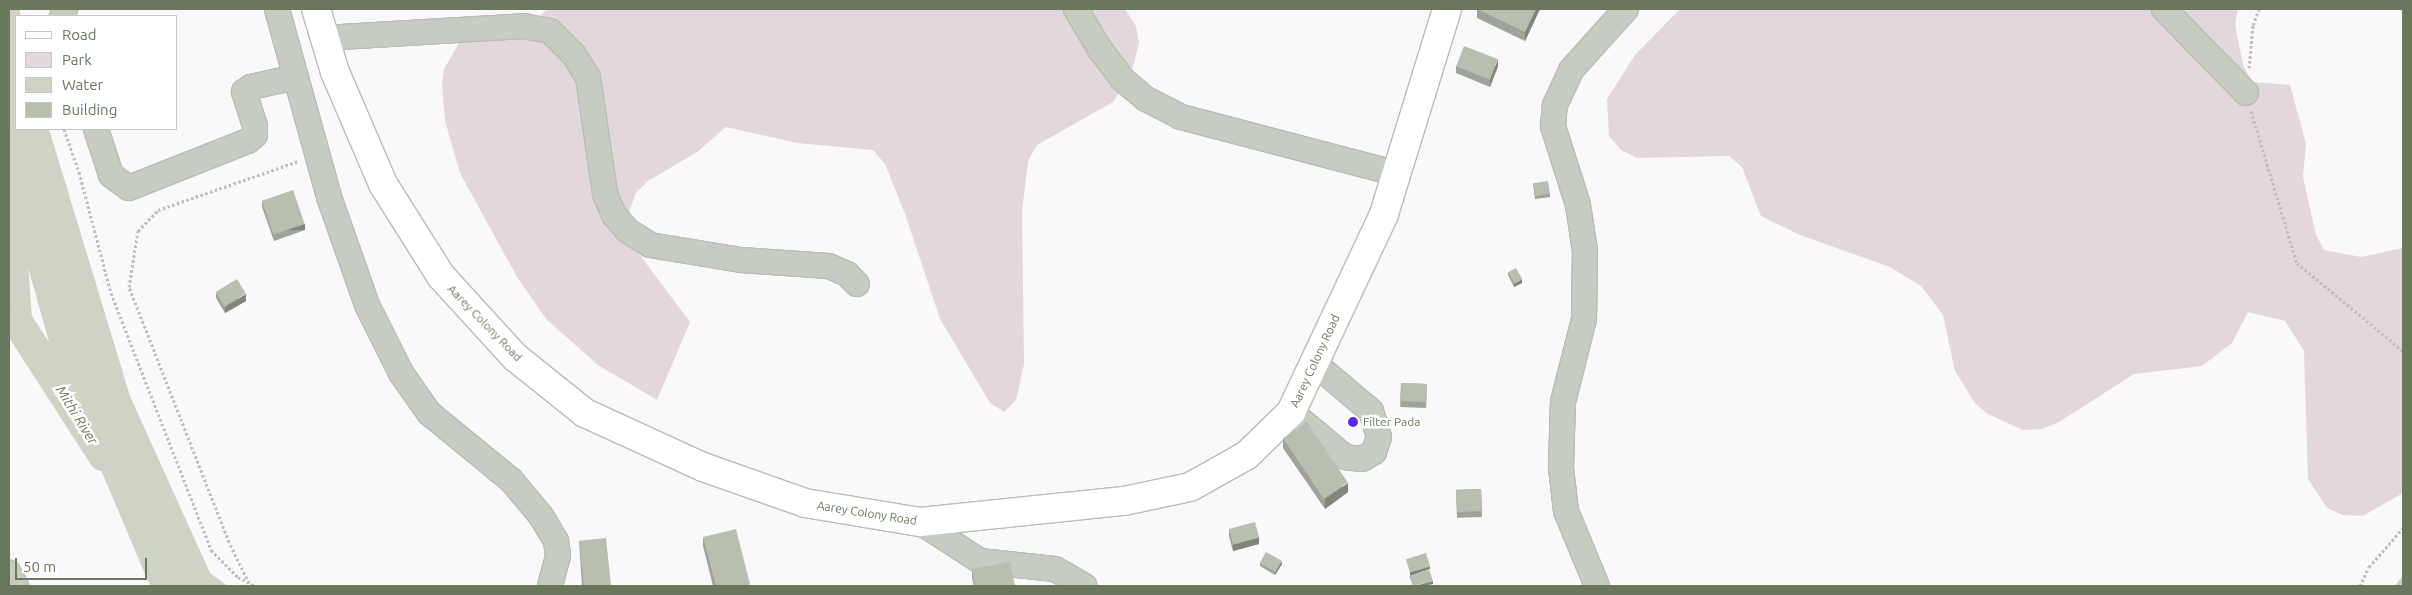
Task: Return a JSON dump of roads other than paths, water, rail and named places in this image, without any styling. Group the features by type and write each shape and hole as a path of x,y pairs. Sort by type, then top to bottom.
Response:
{"main road":[{"name":"Aarey Colony Road","path":"316,9 335,72 382,184 441,276 515,357 585,413 703,467 805,503 920,522 1124,501 1190,487 1247,455 1291,412 1384,214 1398,174 1447,9"}],"street":[{"path":"277,9 318,155 367,305 401,373 429,413 511,480 541,516 557,548 550,586"},
{"path":"1076,9 1116,71 1146,99 1181,117 1398,174"},
{"path":"1597,586 1566,511 1561,468 1563,402 1584,319 1585,251 1578,204 1553,126 1555,105 1571,70 1626,9"},
{"path":"2164,9 2246,93"},
{"path":"324,38 524,26 550,31 574,55 588,77 605,194 614,215 628,231 650,244 668,248 741,260 829,266 847,274 857,284"},
{"path":"96,130 111,175 129,188 248,141 255,135 255,126 244,92 251,87 296,77"},
{"path":"1291,412 1345,457 1362,459 1374,452 1379,437 1371,411 1314,363"},
{"path":"920,522 980,561 1055,570 1084,586"},
{"path":"9,573 16,586"}],"water":[{"path":"9,9 19,9 21,15 15,15 15,130 49,130 130,396 210,573 228,586 150,586 53,356 9,200"}],"waterway":[{"name":"Mithi River","path":"9,219 16,320 103,455"},
{"path":"2397,586 2403,578"}],"place":[{"name":"Filter Pada","path":"1353,422"}]}
